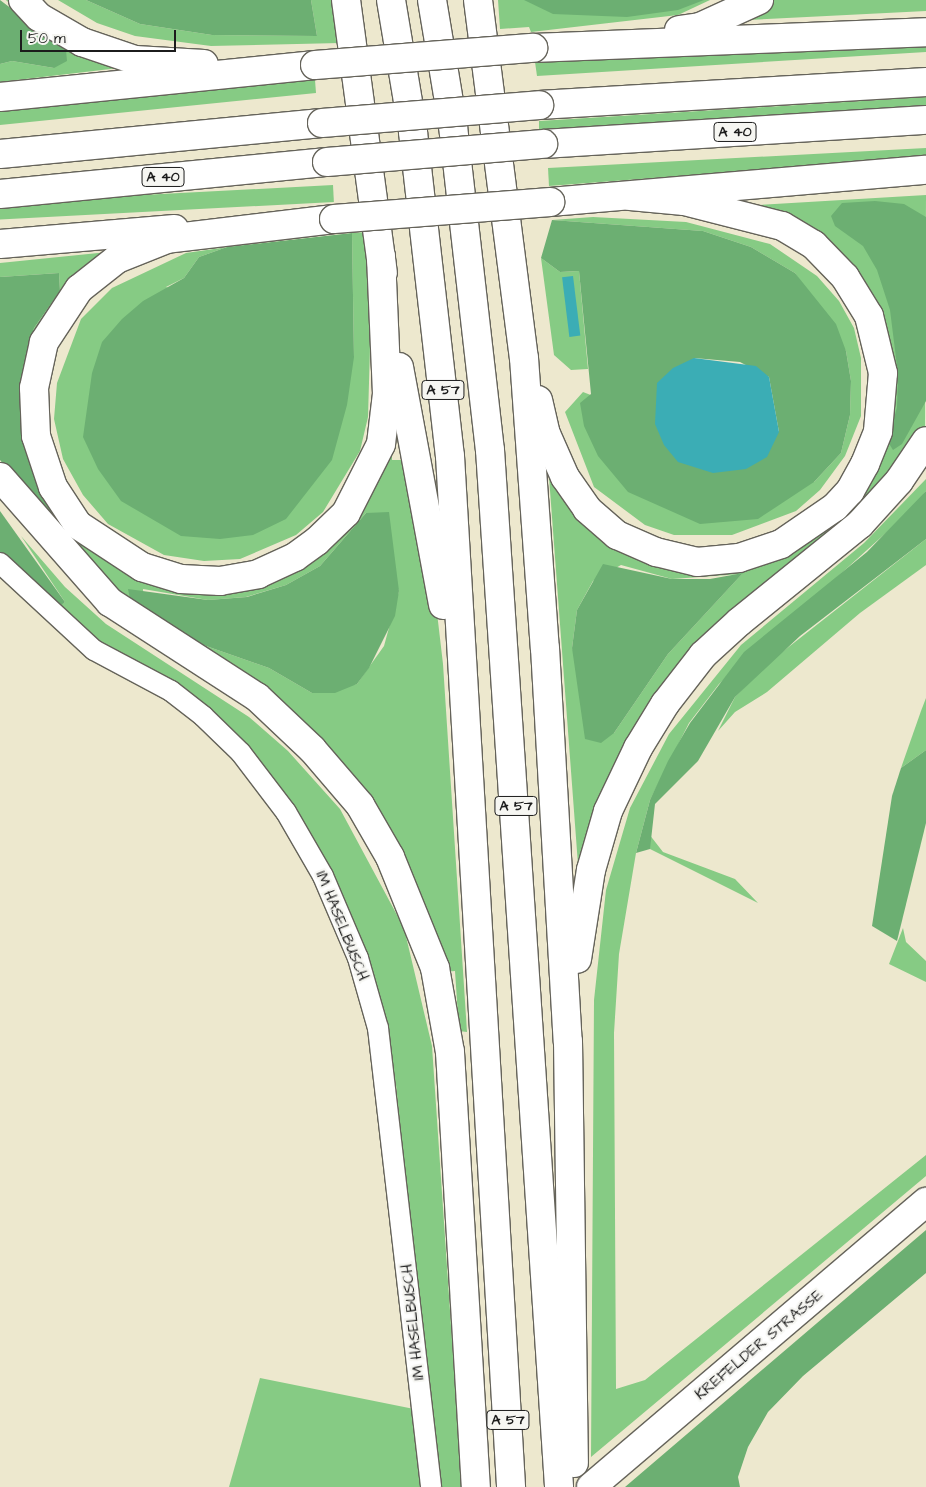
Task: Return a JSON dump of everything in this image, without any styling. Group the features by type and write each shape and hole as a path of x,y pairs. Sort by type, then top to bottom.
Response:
{"main road":[{"path":"23,0 39,17 82,42 135,60 276,69"},
{"path":"346,0 381,256 414,457 438,567 472,781"},
{"name":"A 57","path":"391,0 413,132 450,456 472,781 511,1487"},
{"name":"A 57","path":"432,0 453,126 490,450 559,1487"},
{"path":"479,0 524,358 559,873 573,1220 574,1487"},
{"path":"610,42 700,26 759,0"},
{"path":"0,97 315,65 610,42 926,32"},
{"path":"0,154 322,123 539,105 926,82"},
{"name":"A 40","path":"0,194 327,162 543,144 926,120"},
{"path":"381,256 386,394 381,444 346,513 295,557 258,574 220,581 181,579 142,567 78,525 53,487 36,436 34,388 44,342 79,289 117,259 167,239 280,224 926,170"},
{"path":"894,174 926,174"},
{"path":"524,358 546,434 565,477 587,509 617,535 656,552 697,562 740,558 781,544 819,522 850,491 878,431 882,373 869,316 845,277 814,245 782,226 684,201 630,196"},
{"path":"0,244 118,231 280,224"},
{"path":"573,1220 580,1108 578,934 608,811 638,748 703,655 780,586 860,524 899,481 926,441"},
{"path":"0,477 110,602 257,697 312,749 360,805 390,857 435,968 450,1052 476,1487"},
{"name":"KREFELDER STRASSE","path":"591,1487 926,1202"}],"street":[{"name":"IM HASELBUSCH","path":"0,563 94,650 171,691 203,716 241,753 286,812 323,876 358,958 378,1028 431,1487"}],"green space":[{"path":"0,0 66,50 67,61 54,68 12,61 0,64"},
{"path":"6,0 14,0 119,68 0,82 0,64 12,61 54,68 35,29"},
{"path":"58,0 86,0 140,24 212,35 317,36 311,0 334,0 340,43 211,46 135,36 97,23"},
{"path":"86,0 311,0 317,36 212,35 140,24"},
{"path":"498,0 710,0 678,15 531,32 529,27 500,29"},
{"path":"524,0 704,0 678,10 627,17 553,14"},
{"path":"774,0 926,0 926,11 748,20"},
{"path":"926,42 926,52 537,76 535,62"},
{"path":"315,80 316,93 0,125 0,109 216,85"},
{"path":"926,97 926,105 539,131 539,121"},
{"path":"926,148 926,157 549,186 548,168"},
{"path":"333,185 334,202 0,219 0,202"},
{"path":"926,195 925,428 856,517 696,653 579,878 549,477 565,499 696,569 838,514 890,349 784,215 758,205","holes":["621,565 672,579 742,574 668,654 614,733 572,648 577,610 593,581"]},
{"path":"875,201 904,204 926,217 926,401 902,444 893,450 888,442 897,407 898,374 890,310 877,270 863,246 835,226 831,216 842,203"},
{"path":"593,217 686,222 770,244 817,276 839,301 854,328 861,358 861,416 845,456 820,490 796,511 732,535 674,535 645,525 594,487 565,412 583,392 814,482 841,453 850,415 851,381 846,351 795,273 751,247 703,231 552,220"},
{"path":"552,220 703,231 751,247 795,273 836,324 846,351 851,381 850,415 841,453 814,482 758,519 700,524 628,492 598,456 584,426 580,403 591,394 579,271 560,272 541,258","holes":["694,358 740,362 769,377 779,432"]},
{"path":"367,232 371,314 368,417 360,451 323,512 296,535 240,559 204,561 164,555 108,524 83,495 63,459 54,419 57,383 81,319 112,288 186,253 227,247 199,257 184,278 166,287 354,357 352,233"},
{"path":"352,233 354,357 347,405 332,460 286,519 253,535 220,539 181,536 121,501 98,469 83,437 92,373 102,342 122,319 143,301 184,278 199,257 227,247"},
{"path":"108,252 24,379 34,328 60,291 59,273 0,277 0,263"},
{"path":"541,258 560,272 579,271 588,369 571,370 554,355"},
{"path":"59,273 60,291 34,328 24,379 65,523 64,539 0,460 0,277"},
{"path":"392,450 392,460 406,460 432,570 443,664 467,1032 459,1031 455,971 444,972 399,852 189,640 269,668 312,693 357,684 384,646 399,591 366,513 320,566 286,585 246,597 208,600 143,589 144,612 80,561 65,523 102,556 261,581"},
{"path":"926,479 926,491 909,512 719,684 689,723 650,800 636,853 619,954 614,1033 616,1389 645,1380 926,1155 926,1176 591,1457 594,1000 606,890 630,808 669,734 741,645 864,543"},
{"path":"926,491 926,539 800,636 735,697 698,761 655,804 650,849 636,853 650,800 668,761 690,723 744,652 867,552"},
{"path":"0,511 65,602 59,607 0,554"},
{"path":"389,512 399,591 395,616 369,668 357,684 335,693 312,693 269,668 189,640 130,599 128,589 208,600 247,597 286,585 320,566 366,513"},
{"path":"21,536 65,587 106,624 249,717 288,751 340,809 404,928 432,1046 462,1487 437,1487 396,1085 378,993 355,925 318,849 258,763 113,654 58,607 65,602"},
{"path":"926,539 926,565 860,613 767,692 735,712 718,731 735,697 767,664"},
{"path":"603,564 672,579 710,579 743,573 668,654 614,733 601,743 585,739 572,648 577,610"},
{"path":"926,698 926,750 901,768 921,711"},
{"path":"926,750 926,823 897,941 872,926 892,796 901,768"},
{"path":"649,834 663,852 735,879 758,903 650,849"},
{"path":"903,928 906,942 926,961 926,982 889,964"},
{"path":"926,1230 926,1273 803,1376 768,1412 748,1447 738,1477 740,1487 625,1487"},
{"path":"260,1378 414,1409 423,1487 229,1487"}],"water":[{"path":"573,276 580,336 569,337 562,277"},
{"path":"694,358 756,366 769,377 779,432 767,457 746,469 713,473 678,462 664,445 655,424 657,383 673,368"}]}
